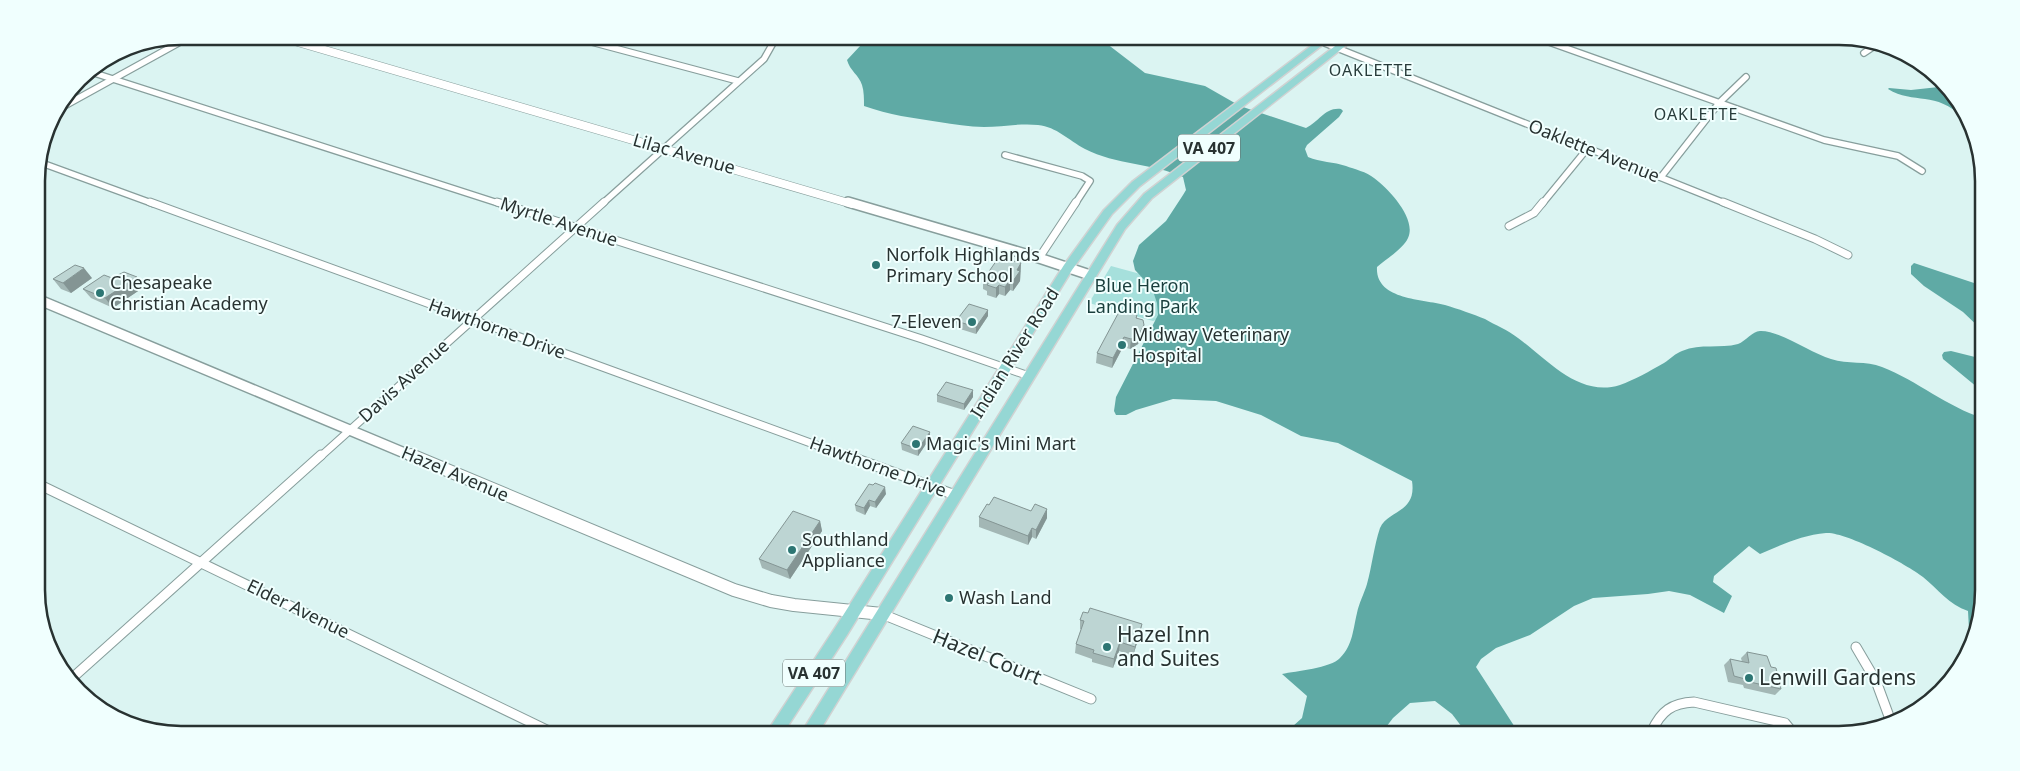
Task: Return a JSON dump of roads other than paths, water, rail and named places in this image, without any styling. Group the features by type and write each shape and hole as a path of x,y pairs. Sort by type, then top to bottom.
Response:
{"main road":[{"name":"Indian River Road","path":"779,726 854,611 1068,268 1108,212 1125,193 1319,45"},
{"name":"Indian River Road","path":"814,726 1121,227 1142,202 1343,45"}],"street":[{"path":"70,103 174,45"},
{"name":"Lilac Avenue","path":"308,45 1039,258 1090,275"},
{"path":"603,45 738,81"},
{"name":"Davis Avenue","path":"75,675 764,59 772,45"},
{"name":"Oaklette Avenue","path":"1335,45 1587,149 1815,238 1848,255"},
{"path":"1555,45 1824,140 1898,156 1922,170"},
{"path":"1864,52 1869,49"},
{"name":"Myrtle Avenue","path":"98,74 913,336 1029,376"},
{"path":"1661,177 1719,103 1746,77"},
{"path":"1509,226 1534,213 1587,149"},
{"path":"1005,155 1082,176 1090,181 1039,258"},
{"name":"Hawthorne Drive","path":"46,165 955,495"},
{"name":"Hazel Avenue","path":"45,302 734,590 787,604 882,614"},
{"name":"Elder Avenue","path":"45,487 539,726"},
{"name":"Hazel Court","path":"882,614 1091,699"},
{"path":"1856,647 1876,681 1889,717"},
{"path":"1654,726 1657,719 1672,704 1694,702 1785,722 1788,726"}],"place":[{"name":"Norfolk Highlands Primary School","path":"876,265"},
{"name":"Chesapeake Christian Academy","path":"100,293"},
{"name":"7-Eleven","path":"972,322"},
{"name":"Midway Veterinary Hospital","path":"1122,345"},
{"name":"Magic's Mini Mart","path":"916,444"},
{"name":"Southland Appliance","path":"792,550"},
{"name":"Wash Land","path":"949,598"},
{"name":"Hazel Inn and Suites","path":"1107,647"},
{"name":"Lenwill Gardens","path":"1749,678"}],"district":[{"name":"OAKLETTE","path":"1371,70"},
{"name":"OAKLETTE","path":"1696,114"}],"park label":[{"name":"Blue Heron Landing Park","path":"1142,296"}]}
